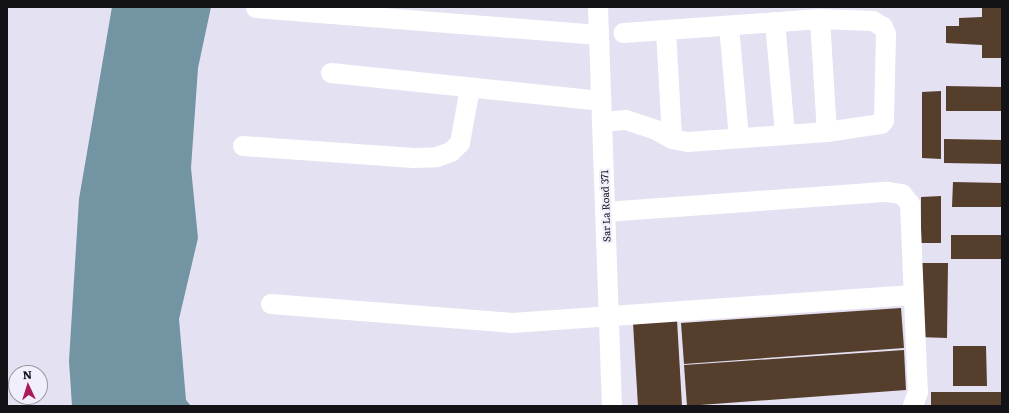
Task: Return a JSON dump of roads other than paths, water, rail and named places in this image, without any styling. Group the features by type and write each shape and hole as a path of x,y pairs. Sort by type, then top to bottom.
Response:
{"street":[{"name":"Sar La Road 371","path":"598,7 612,406"},
{"path":"256,8 599,35"},
{"path":"820,19 827,132"},
{"path":"602,122 626,120 656,130 672,139 688,142 827,132 881,124 884,121 886,34 883,27 873,21 820,19 623,33"},
{"path":"775,22 786,135"},
{"path":"729,26 739,139"},
{"path":"666,30 672,139"},
{"path":"331,73 601,101"},
{"path":"243,146 414,158 437,157 451,152 460,143 470,88"},
{"path":"605,212 887,192 902,194 910,204 912,295 918,392 913,406"},
{"path":"271,304 512,323 912,295"}],"water":[{"path":"112,7 211,7 198,68 191,168 198,238 179,319 186,400 191,406 72,406 69,361 79,199"}]}
